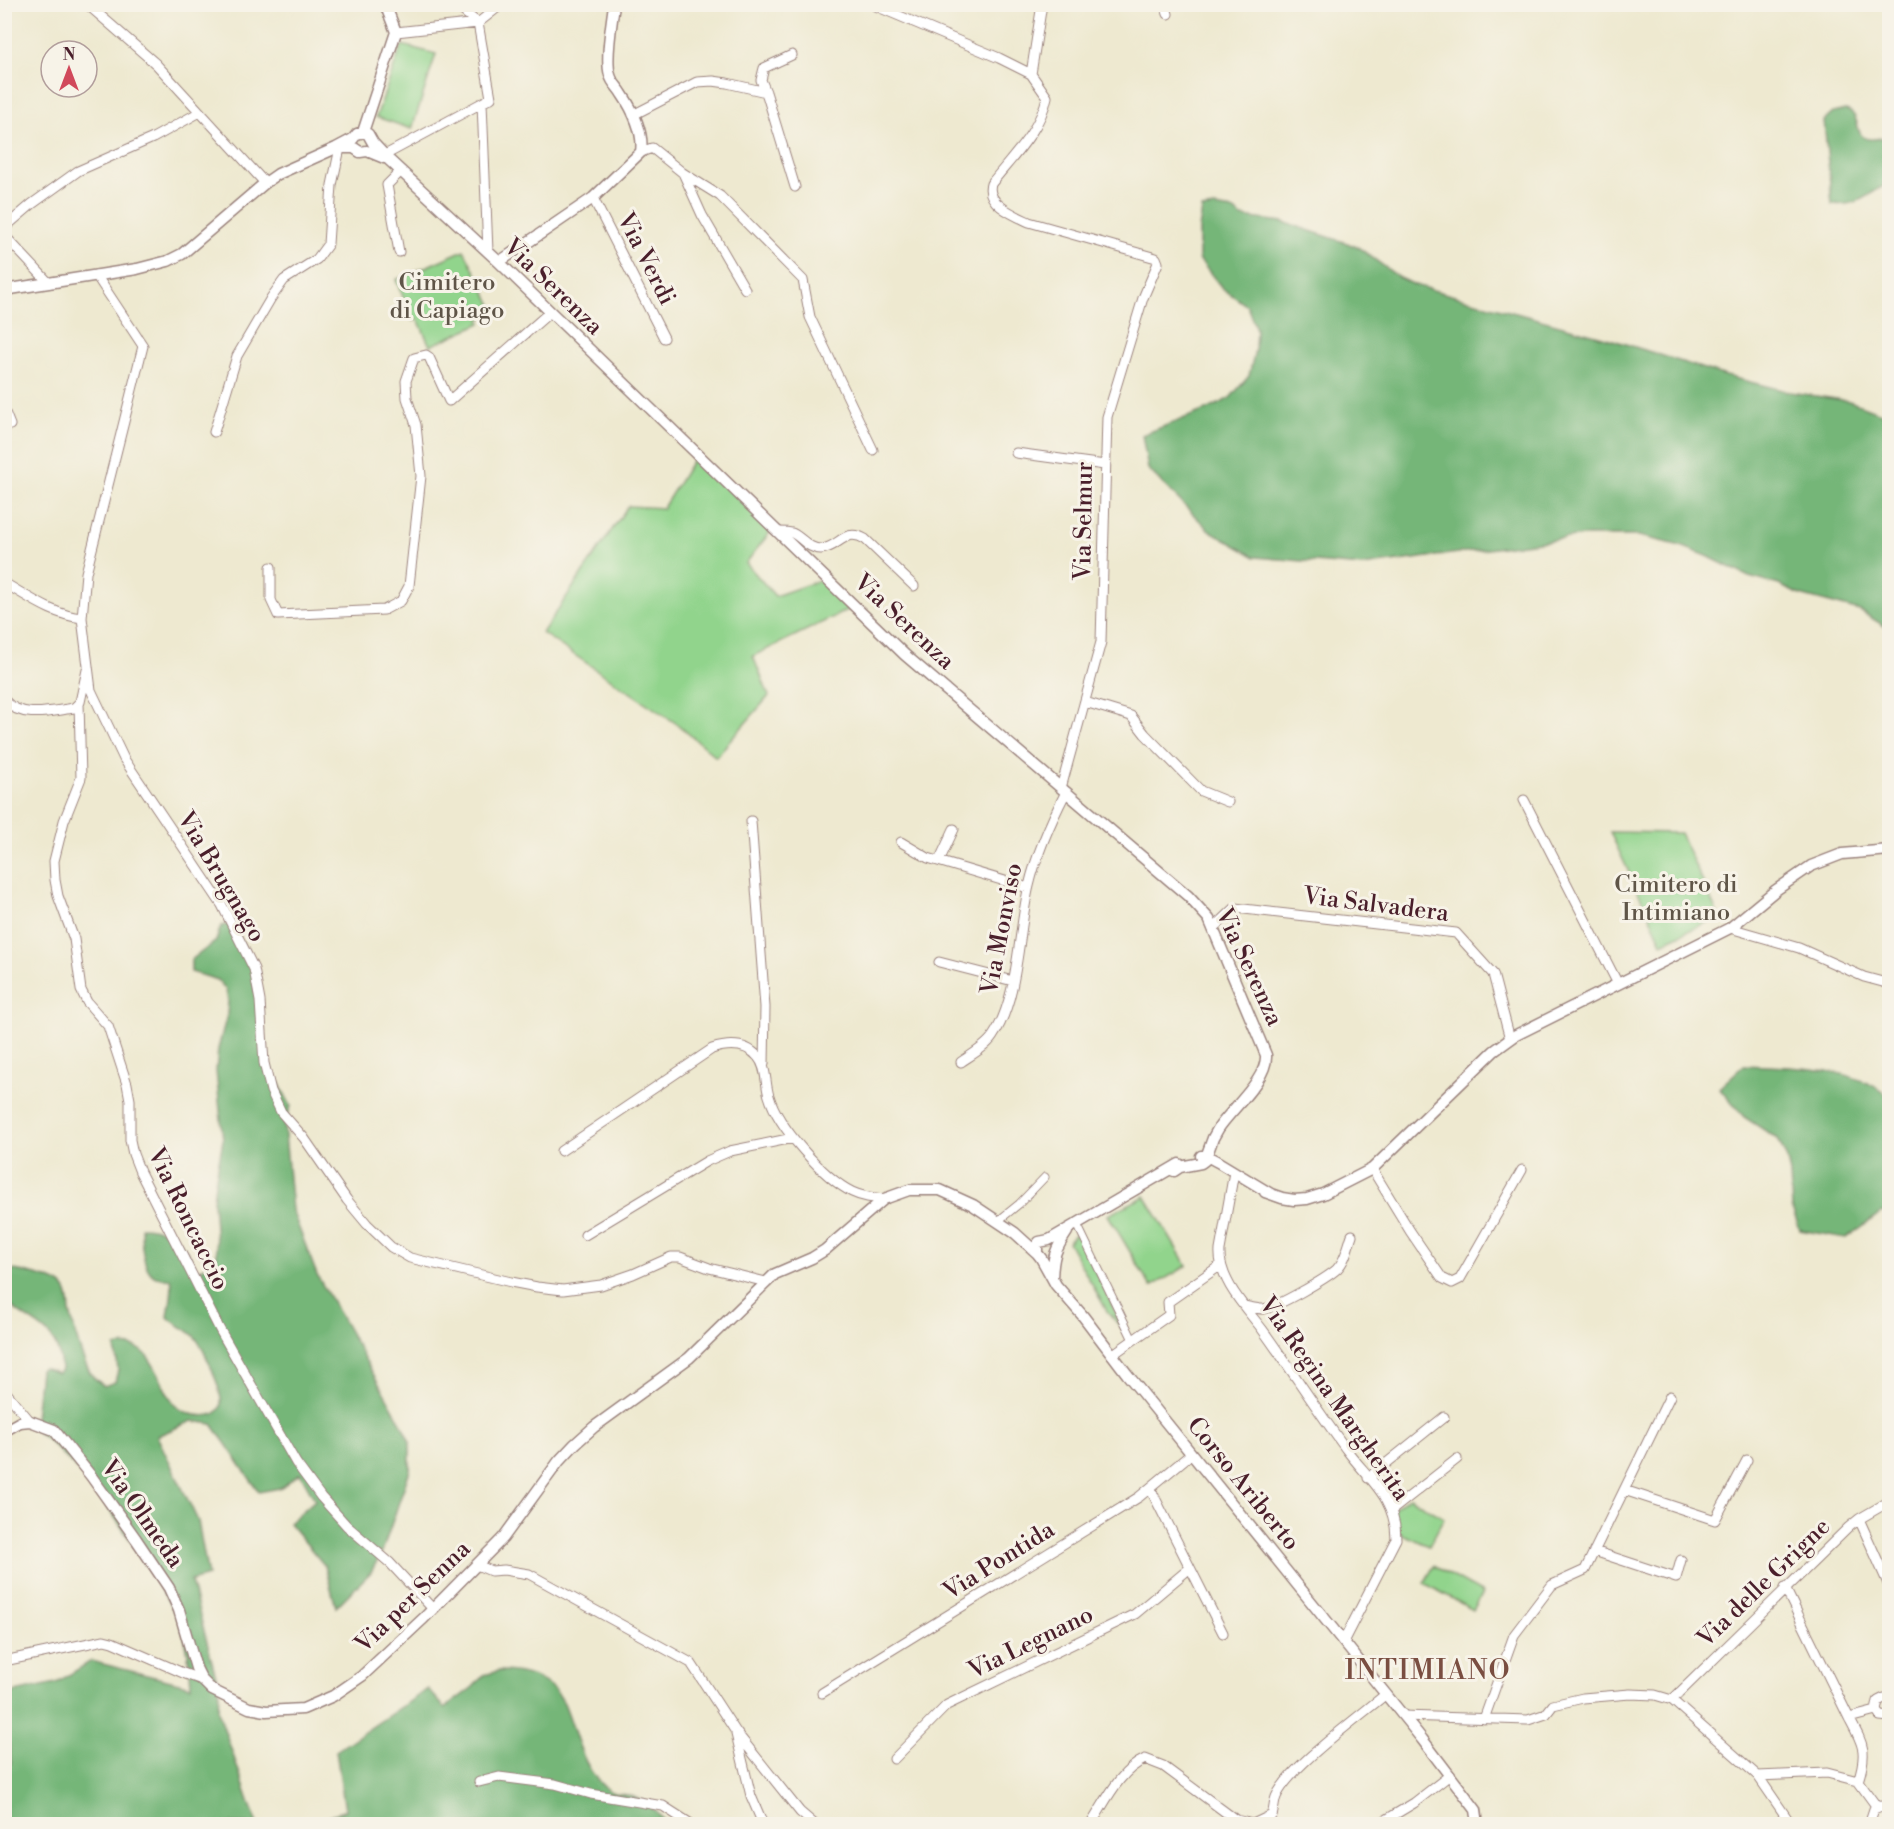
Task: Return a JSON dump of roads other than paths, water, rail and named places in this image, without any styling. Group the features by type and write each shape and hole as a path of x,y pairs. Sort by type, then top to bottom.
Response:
{"street":[{"path":"87,4 156,64 265,183"},
{"path":"363,132 396,32 385,4"},
{"path":"387,158 491,98 478,23 454,4"},
{"path":"396,32 478,23 502,4"},
{"path":"614,4 608,68 614,86 622,93 633,115 642,141 641,152"},
{"path":"871,4 1031,74 1042,4"},
{"path":"792,55 764,68 761,80 795,187"},
{"name":"Via Selmur","path":"1031,74 1047,97 1044,109 1037,126 991,184 989,190 992,199 1029,222 1156,258 1158,263 1143,298 1107,417 1101,642 1064,790"},
{"path":"633,115 697,82 727,82 765,92"},
{"path":"482,103 488,252"},
{"path":"4,228 32,204 78,171 153,138 200,112"},
{"path":"354,143 357,134 363,132"},
{"path":"354,143 360,152 370,147 371,137 363,132"},
{"path":"4,290 158,264 175,258 278,174 354,143"},
{"name":"Via Serenza","path":"370,147 387,158 499,262 905,655 1188,896 1209,919 1266,1055 1266,1060 1260,1077 1218,1129 1207,1156"},
{"path":"214,432 237,356 271,298 284,280 317,259 328,244 332,184 338,148"},
{"path":"499,262 592,198 641,152 652,148 683,173 720,196 802,280 810,317 873,450"},
{"path":"399,252 387,185 401,171"},
{"path":"683,173 702,215 745,289"},
{"name":"Via Verdi","path":"592,198 664,338"},
{"path":"4,235 49,283"},
{"name":"Via Brugnago","path":"96,275 142,346 86,573 82,618 91,690 124,759 222,905 254,969 260,1001 264,1063 271,1091 281,1112 304,1138 367,1224 391,1247 410,1258 511,1282 563,1290 601,1285 633,1275 671,1257 680,1257 709,1268 766,1282"},
{"path":"271,567 271,600 278,615 384,610 401,601 409,586 421,476 416,424 407,398 408,375 414,358 426,355 429,357 449,401 550,312"},
{"path":"4,410 10,424"},
{"path":"1016,453 1105,465"},
{"path":"778,532 791,532 811,547 823,549 850,535 857,534 914,586"},
{"path":"4,583 47,608 70,617 82,618"},
{"name":"Via Roncaccio","path":"88,667 79,703 81,778 75,788 64,821 54,861 55,880 58,896 74,939 81,990 87,1002 108,1026 127,1084 133,1154 220,1330 296,1463 321,1497 347,1526 390,1563 433,1609"},
{"path":"4,700 19,711 32,713 74,708 79,703"},
{"path":"1085,702 1131,716 1145,734 1202,791 1228,802"},
{"name":"Via Monviso","path":"961,1062 992,1038 1006,1009 1022,933 1028,888 1039,847 1064,790"},
{"path":"1524,800 1618,984"},
{"path":"751,821 765,1007 764,1068 769,1096 776,1114 793,1138 818,1165 836,1182 853,1192 884,1199 909,1190 940,1190 973,1205 1016,1233 1050,1246"},
{"path":"939,861 954,829"},
{"path":"901,842 928,858 1028,888"},
{"path":"1159,1176 1196,1167 1209,1167 1271,1194 1294,1200 1323,1194 1372,1169 1481,1063 1529,1027 1730,928 1776,890 1810,866 1842,854 1890,849"},
{"name":"Via Salvadera","path":"1213,929 1235,908 1456,933 1493,974 1510,1039"},
{"path":"1730,928 1799,948 1864,977 1890,984"},
{"path":"939,962 1012,981"},
{"path":"561,1151 711,1048 735,1045 748,1048 759,1058 764,1068"},
{"path":"585,1235 707,1161 751,1145 793,1138"},
{"path":"1174,1171 1183,1166 1201,1163 1207,1156"},
{"path":"1050,1246 1037,1245 1039,1256 1046,1259 1050,1246 1073,1226 1187,1159 1207,1156 1234,1176"},
{"path":"1372,1169 1442,1278 1452,1283 1460,1279 1522,1170"},
{"path":"1112,1355 1169,1316 1168,1302 1221,1266 1220,1250 1234,1176"},
{"path":"998,1221 1019,1204 1045,1177"},
{"name":"Via per Senna","path":"4,1661 104,1640 202,1680 224,1697 249,1708 266,1711 303,1709 333,1696 362,1676 503,1538 559,1461 575,1444 615,1410 689,1359 775,1274 825,1250 884,1199"},
{"path":"1073,1226 1133,1340"},
{"name":"Corso Ariberto","path":"1016,1233 1039,1256 1052,1278 1112,1355 1450,1775 1476,1810 1478,1824"},
{"path":"1244,1306 1261,1309 1270,1307 1304,1290 1337,1269 1345,1259 1352,1235"},
{"path":"1050,1246 1052,1278"},
{"name":"Via Regina Margherita","path":"1221,1266 1244,1306 1325,1421 1385,1498 1396,1521 1396,1539 1343,1642"},
{"path":"4,1390 30,1421"},
{"path":"1484,1719 1514,1635 1552,1585 1585,1570 1670,1396"},
{"path":"1368,1478 1444,1417"},
{"path":"4,1431 20,1422 30,1421"},
{"name":"Via Olmeda","path":"30,1421 54,1430 91,1476 158,1570 179,1610 193,1659 202,1680"},
{"name":"Via Pontida","path":"822,1693 1139,1497 1191,1454"},
{"path":"1391,1511 1457,1459"},
{"path":"1624,1490 1715,1520 1747,1460"},
{"path":"1150,1488 1223,1633"},
{"name":"Via delle Grigne","path":"1672,1700 1785,1588 1859,1519 1890,1501"},
{"path":"1859,1519 1890,1588"},
{"path":"1594,1551 1676,1578 1681,1560"},
{"path":"477,1565 491,1571 504,1570 529,1574 691,1664 735,1732 800,1812 814,1824"},
{"name":"Via Legnano","path":"894,1759 947,1705 1135,1614 1190,1568"},
{"path":"1785,1588 1862,1742 1864,1756 1858,1781"},
{"path":"1091,1824 1118,1782 1134,1764 1145,1759 1162,1766 1236,1820 1253,1824 1272,1815 1276,1797 1307,1760 1386,1694"},
{"path":"1403,1716 1528,1720 1546,1714 1553,1705 1583,1698 1655,1695 1672,1700 1758,1776 1791,1824"},
{"path":"1890,1698 1878,1701 1876,1711 1880,1716 1890,1717"},
{"path":"1849,1718 1876,1711"},
{"path":"735,1732 751,1796 763,1824"},
{"path":"1758,1776 1827,1773 1858,1781 1877,1807"},
{"path":"1379,1824 1414,1803 1450,1775"},
{"path":"479,1782 499,1777 555,1784 591,1794 663,1806 691,1824"},
{"path":"1877,1807 1890,1810"},
{"path":"1874,1824 1871,1815 1877,1807"}],"district":[{"name":"INTIMIANO","path":"1428,1671"}],"park label":[{"name":"Cimitero di Capiago","path":"447,297"},
{"name":"Cimitero di Intimiano","path":"1676,899"}]}
